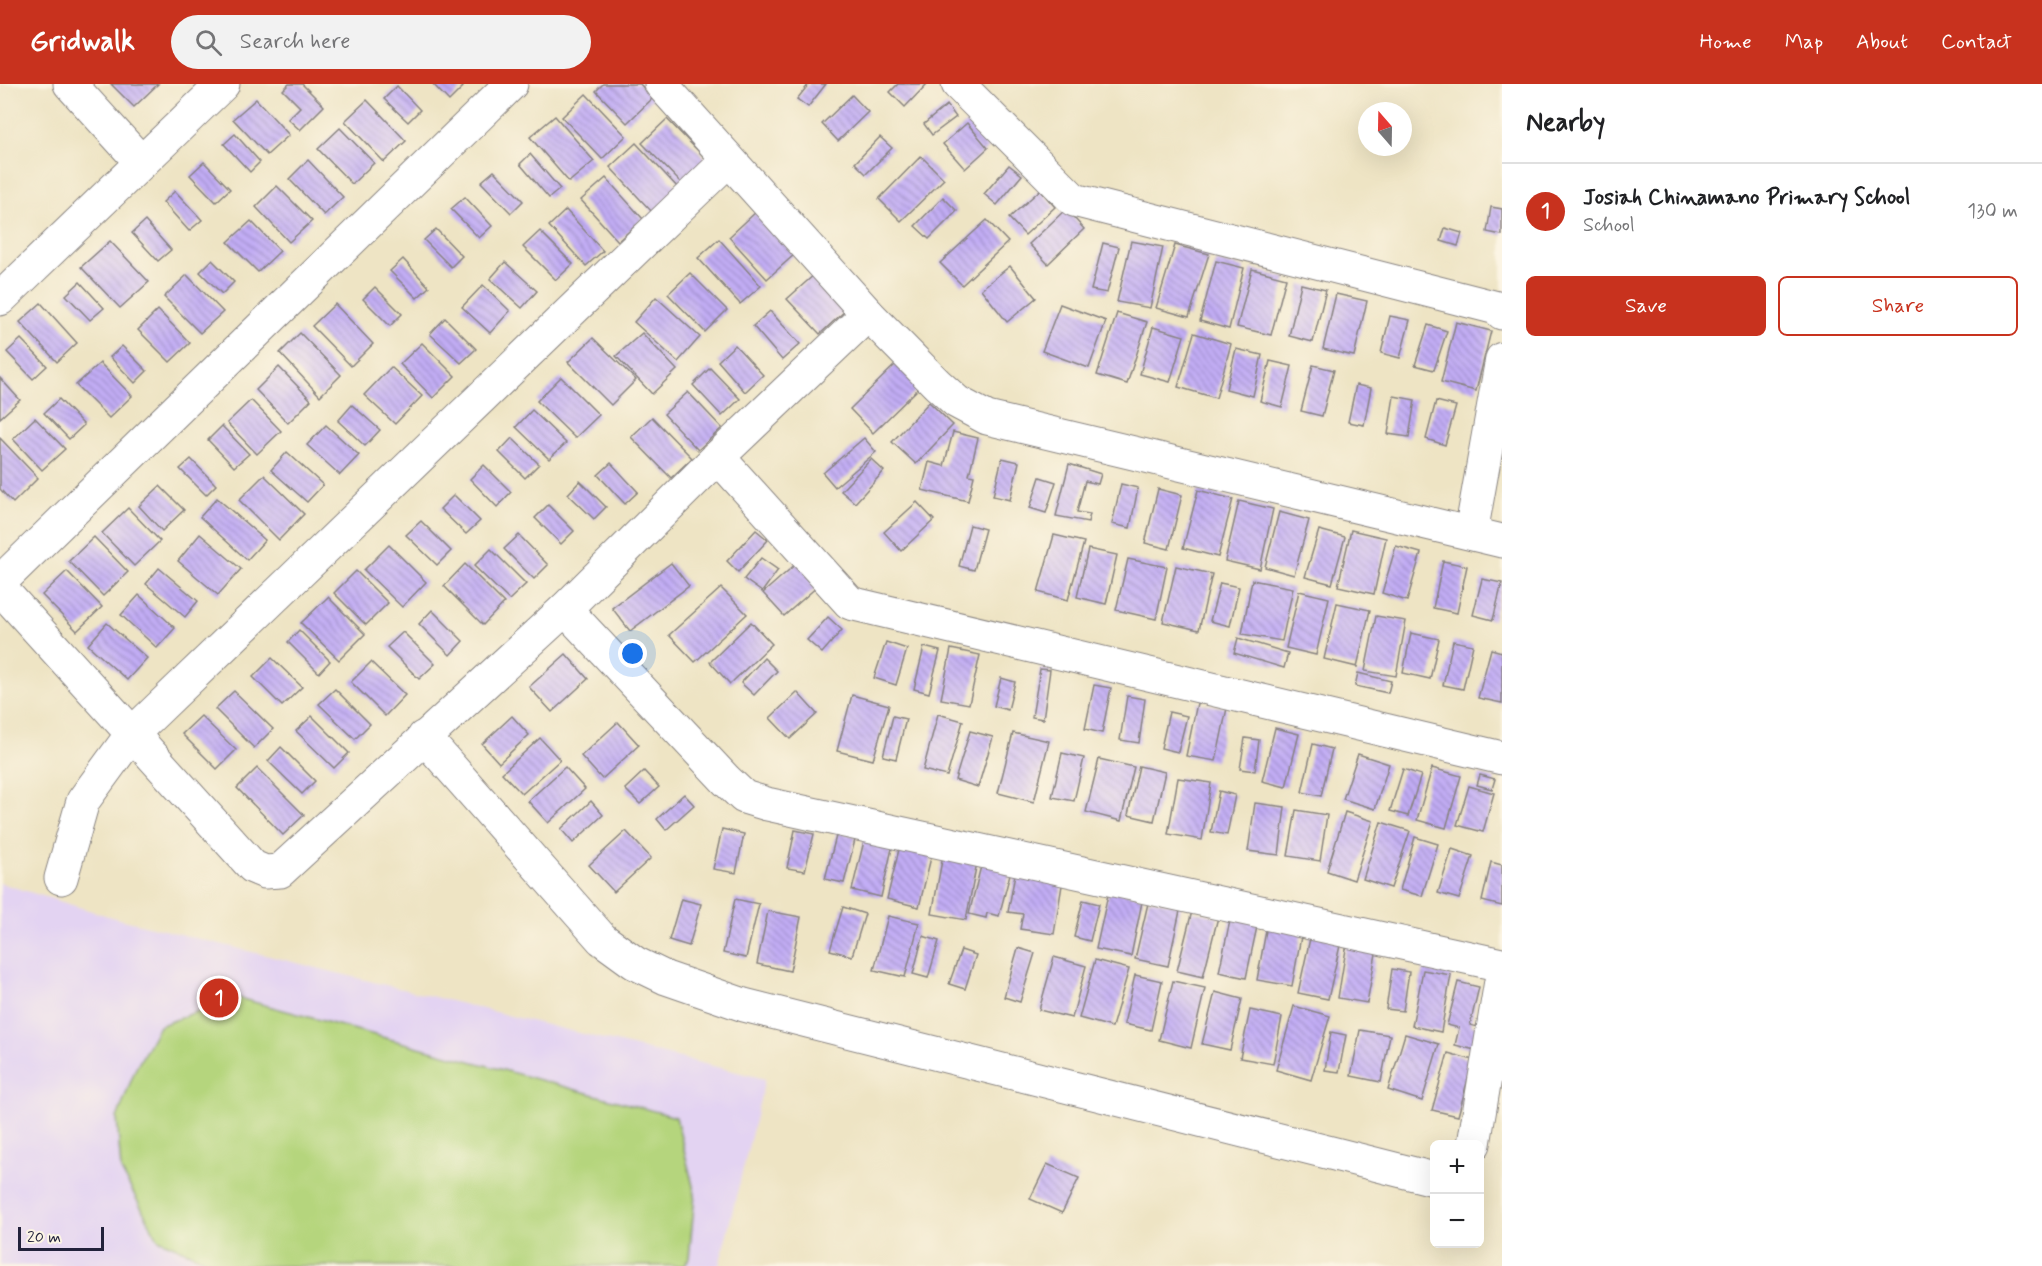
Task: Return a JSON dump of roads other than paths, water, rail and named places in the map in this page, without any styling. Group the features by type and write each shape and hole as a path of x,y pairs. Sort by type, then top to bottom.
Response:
{"street":[{"path":"70,84 141,162"},
{"path":"0,299 223,84"},
{"path":"0,582 511,84"},
{"path":"661,84 868,314 957,402 987,418 1502,541"},
{"path":"958,84 1074,200 1497,308 1502,313"},
{"path":"62,878 83,801 132,734 728,160"},
{"path":"0,588 253,867 265,873 280,871 565,609 718,457 868,314"},
{"path":"1471,533 1502,359"},
{"path":"718,457 850,603 1502,758"},
{"path":"565,609 744,797 767,804 1502,965"},
{"path":"424,737 602,939 635,963 666,978 756,1008 1430,1178"},
{"path":"1475,1140 1502,975"}],"place":[{"name":"Josiah Chinamano Primary School","path":"219,998"}]}
